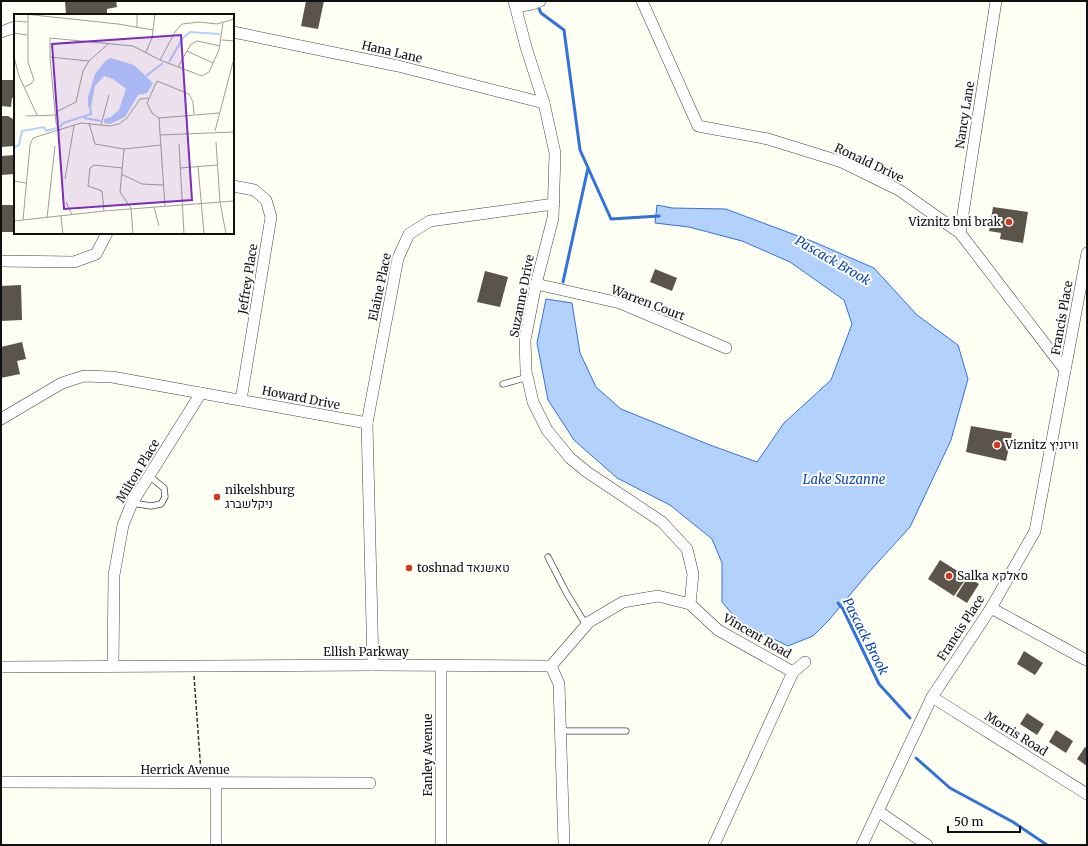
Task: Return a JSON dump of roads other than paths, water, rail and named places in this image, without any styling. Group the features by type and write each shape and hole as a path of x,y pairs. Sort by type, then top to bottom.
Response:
{"street":[{"name":"Ronald Drive","path":"642,1 698,126 768,139 842,162 899,190 960,233 1065,370"},
{"name":"Nancy Lane","path":"960,233 996,1"},
{"path":"515,4 536,3"},
{"name":"Suzanne Drive","path":"515,4 526,47 544,103 555,153 553,218 536,284 525,340 528,377 533,402 546,430 570,458 587,472 662,522 687,549 693,574 690,604"},
{"path":"1,32 14,28"},
{"name":"Hana Lane","path":"234,32 398,66 544,103"},
{"name":"Jeffrey Place","path":"234,186 254,190 266,200 271,217 241,400"},
{"name":"Elaine Place","path":"367,423 398,258 409,234 430,221 554,204"},
{"path":"1,260 74,262 96,254 106,234"},
{"name":"Francis Place","path":"862,845 932,697 991,608 1035,531 1087,253"},
{"name":"Warren Court","path":"536,284 620,303 726,348"},
{"name":"Howard Drive","path":"1,419 62,383 84,376 112,377 367,423"},
{"name":"Milton Place","path":"113,666 114,575 123,525 132,503 201,393"},
{"path":"367,423 373,665"},
{"name":"Vincent Road","path":"551,666 589,622 623,602 658,596 690,604 718,630 793,672"},
{"path":"991,608 1087,660"},
{"name":"Vincent Road","path":"714,845 793,672 805,662"},
{"name":"Ellish Parkway","path":"1,667 373,665 551,666"},
{"name":"Fanley Avenue","path":"441,666 441,845"},
{"path":"551,666 559,684 564,845"},
{"name":"Morris Road","path":"932,697 1087,794"},
{"name":"Herrick Avenue","path":"1,782 370,783"},
{"path":"216,783 216,845"},
{"path":"878,811 927,845"}],"lane":[{"path":"503,384 528,377"},
{"path":"132,503 151,506 162,504 165,497 164,488 149,476"},
{"path":"548,557 566,592 587,625"},
{"path":"560,731 626,731"}],"water":[{"name":"Lake Suzanne","path":"657,205 672,208 726,209 814,242 874,268 917,315 958,345 968,379 951,440 910,527 869,572 829,620 813,636 788,646 739,622 722,602 722,563 712,539 670,505 617,478 574,440 548,400 537,343 546,299 572,303 580,353 596,387 621,409 710,445 757,462 784,423 831,380 852,324 844,300 790,262 742,241 689,227 655,223"}],"waterway":[{"name":"Pascack Brook","path":"537,4 541,13 564,30 580,150 611,219 659,216"},
{"path":"563,282 588,168"},
{"name":"Pascack Brook","path":"838,603 843,609 879,684 910,718"},
{"name":"Pascack Brook","path":"916,758 950,788 1013,822 1047,845"}],"place":[{"name":"Viznitz bni brak","path":"1009,222"},
{"name":"Viznitz וויזניץ","path":"997,445"},
{"name":"nikelshburg ניקלשברג","path":"217,497"},
{"name":"toshnad טאשנאד","path":"409,568"},
{"name":"Salka סאלקא","path":"949,576"}]}
